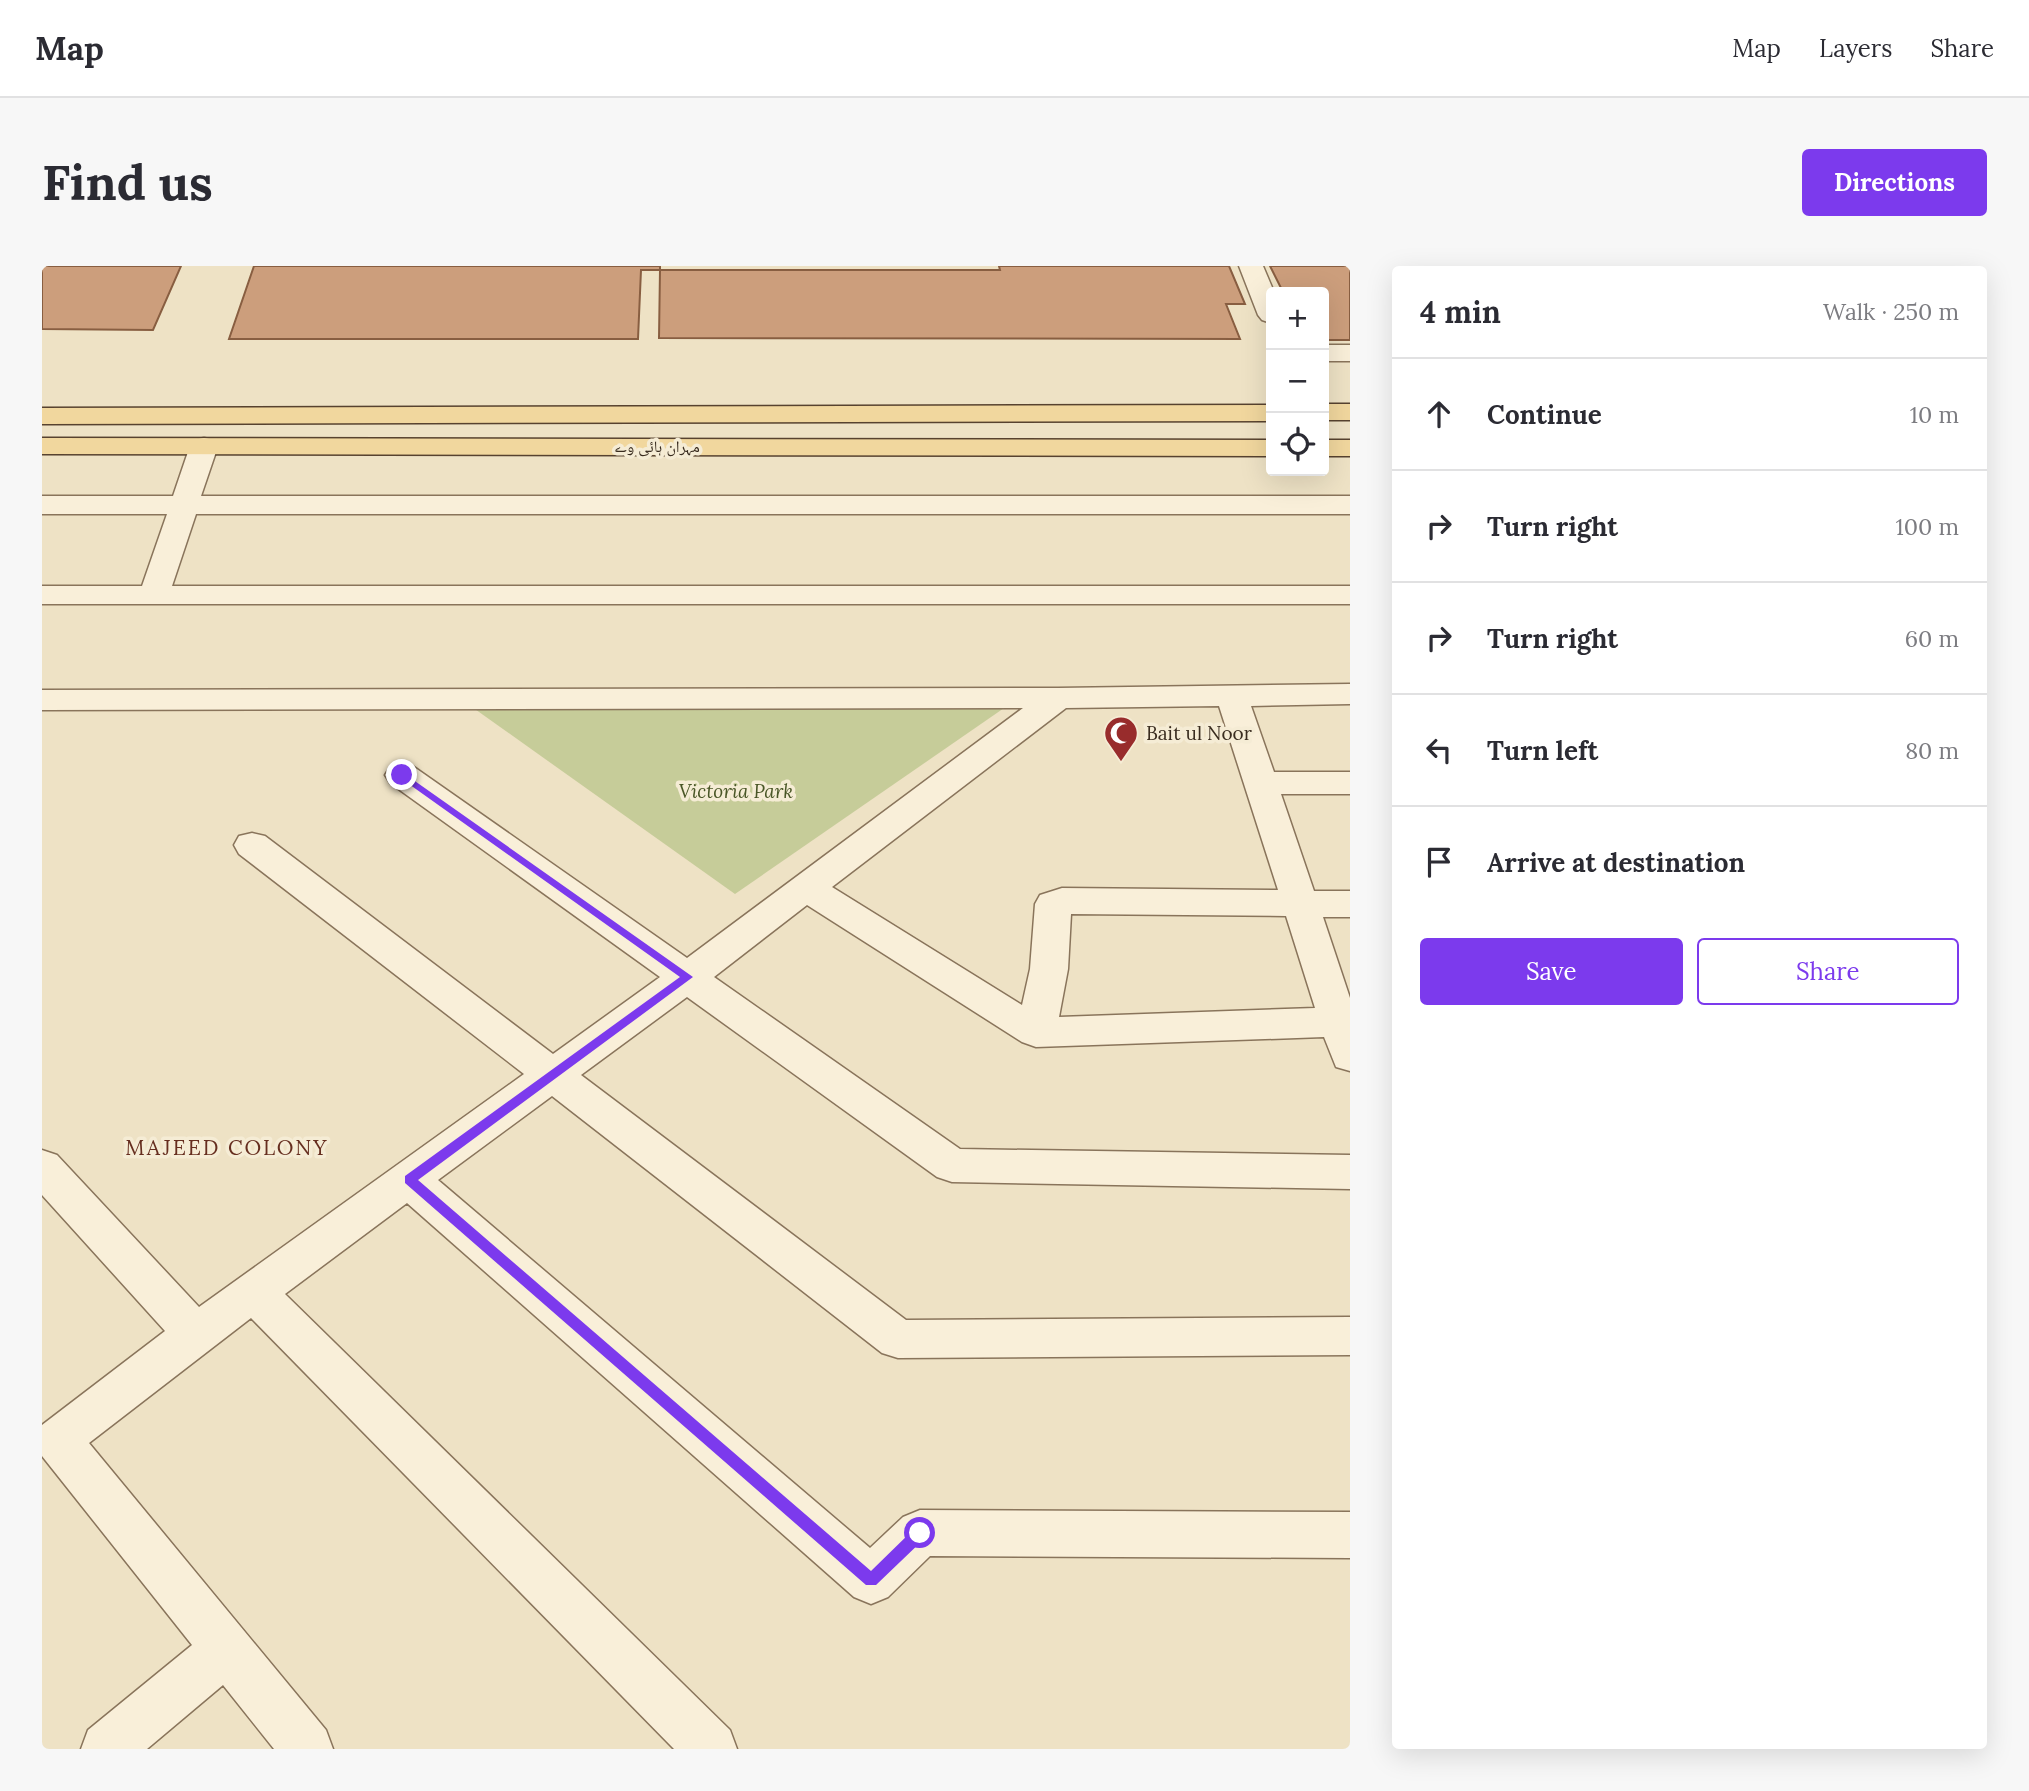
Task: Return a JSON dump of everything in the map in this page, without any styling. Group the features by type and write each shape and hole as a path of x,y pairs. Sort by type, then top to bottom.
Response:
{"main road":[{"name":"مہران ہائی وے","path":"42,416 1266,412"},
{"name":"مہران ہائی وے","path":"42,446 1266,448"},
{"path":"1329,448 1350,449"}],"street":[{"path":"1251,266 1266,303"},
{"path":"1329,353 1350,353"},
{"path":"154,595 204,446"},
{"path":"42,505 1350,505"},
{"path":"42,596 1350,595"},
{"path":"42,700 1058,698 1350,694"},
{"path":"807,888 1036,1032 1345,1033 1232,696"},
{"path":"307,1749 58,1440 196,1334 688,977 1058,698"},
{"path":"402,775 953,1165 1350,1171"},
{"path":"1260,783 1350,783"},
{"path":"252,845 898,1339 1350,1336"},
{"path":"1036,1032 1049,969 1053,904 1062,901 1350,904"},
{"path":"45,1176 196,1334"},
{"path":"410,1180 871,1580 920,1533 1350,1535"},
{"path":"254,1292 711,1749"},
{"path":"107,1749 226,1649"}],"green space":[{"name":"Victoria Park","path":"1007,706 735,894 472,707"}],"building":[{"path":"42,266 181,266 153,330 42,329"},
{"path":"254,266 660,266 660,270 641,270 638,339 229,339"},
{"path":"999,266 1229,266 1245,304 1226,304 1240,339 659,338 660,270 1000,270"},
{"path":"1270,266 1350,266 1350,340 1329,340 1329,287 1280,287"}],"place":[{"name":"Bait ul Noor","path":"1121,763"}],"district":[{"name":"MAJEED COLONY","path":"227,1147"}],"route":[{"path":"402,775 688,977 410,1180 871,1580 920,1533"}]}
